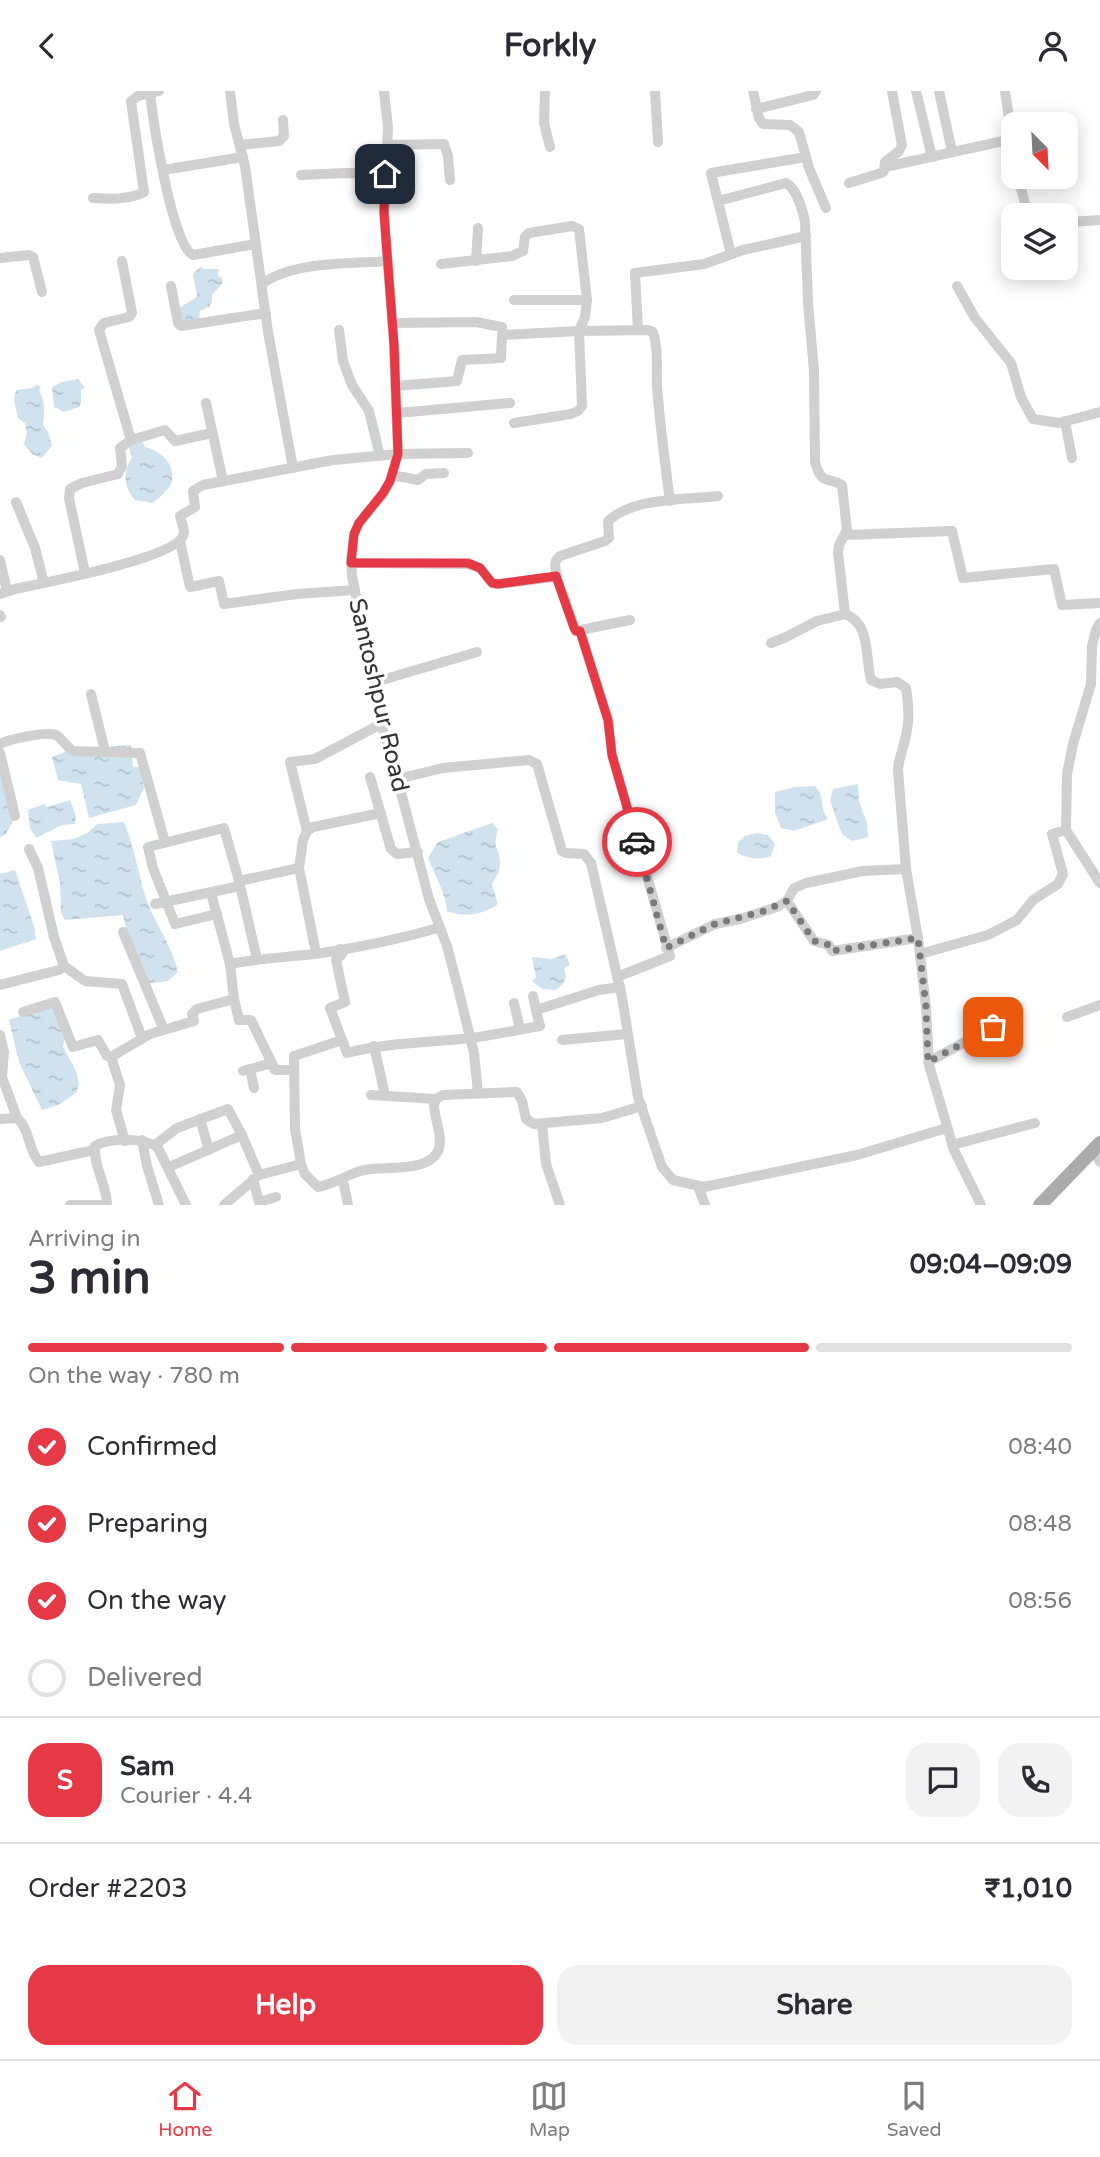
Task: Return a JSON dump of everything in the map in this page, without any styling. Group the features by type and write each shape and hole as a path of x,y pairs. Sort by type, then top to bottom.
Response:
{"main road":[{"path":"1040,1205 1098,1152"}],"street":[{"path":"230,91 293,468"},
{"name":"Santoshpur Road","path":"384,91 388,118 384,213 398,454 383,493 359,523 354,534 351,563 381,724 429,899 447,946 470,1038 478,1093"},
{"path":"545,91 544,123 550,148"},
{"path":"655,91 658,142"},
{"path":"753,91 758,118 763,124 790,125 799,132 826,208"},
{"path":"756,109 813,95 816,91"},
{"path":"849,183 877,176 885,167 885,162 900,151 902,145 892,91"},
{"path":"916,91 932,157"},
{"path":"939,91 952,152"},
{"path":"1005,91 1008,112"},
{"path":"93,198 115,199 144,192 131,101 138,96 154,92 163,170 182,242 190,254 256,244"},
{"path":"163,170 279,141 284,136 283,120"},
{"path":"388,145 436,142 444,144 450,180"},
{"path":"885,167 1001,144"},
{"path":"731,254 711,173 806,157"},
{"path":"301,175 385,174"},
{"path":"718,201 777,184 790,184 803,212 814,371 815,463 824,479 842,485 847,530 838,552 845,614"},
{"path":"1078,221 1100,220"},
{"path":"441,264 520,253 529,233 576,227 581,233 587,300 586,317 579,331 580,409 571,414 514,423"},
{"path":"476,261 478,228"},
{"path":"638,330 635,274 704,264 731,254 806,236"},
{"path":"0,258 26,254 33,257 42,292"},
{"path":"122,261 131,313 129,317 104,323 99,330 131,440"},
{"path":"262,284 271,277 310,266 388,261"},
{"path":"171,286 178,323 181,326 266,313"},
{"path":"957,286 975,318 1011,363 1021,397 1033,419 1059,423 1100,412"},
{"path":"514,300 587,300"},
{"path":"392,323 476,322 502,327"},
{"path":"339,330 346,370 352,385 369,411 380,456"},
{"path":"395,386 457,381 461,360 501,358 502,335 579,331 653,332 658,358 659,406 670,501"},
{"path":"206,403 223,481"},
{"path":"397,413 510,403"},
{"path":"1065,421 1072,458"},
{"path":"85,573 69,498 70,489 82,483 118,474 122,466 120,448 131,440 165,429 176,441 212,433"},
{"path":"0,560 4,593 167,549 180,541 185,533 180,516 195,507 193,491 203,485 333,460 398,454 468,453"},
{"path":"392,475 418,480 426,474 444,473"},
{"path":"631,619 576,631 556,576 556,559 605,541 608,538 607,524 612,517 636,506 718,496"},
{"path":"16,502 44,583"},
{"path":"846,535 952,531 963,578 1054,569 1062,605 1100,603"},
{"path":"180,541 190,587 219,581 224,604 297,594 355,590"},
{"path":"351,563 468,563 480,568 492,583 498,584 556,576"},
{"path":"771,643 817,621 845,614 858,621 863,629 871,680 880,684 897,682 906,688 909,715 898,759 898,770 906,869 926,1007 928,1062 953,1145 981,1205"},
{"path":"1100,623 1092,646 1091,684 1067,774 1066,830 1100,883"},
{"path":"537,1010 599,990 670,957 612,755 608,720 580,631"},
{"path":"372,683 477,652"},
{"path":"91,694 105,751"},
{"path":"316,953 299,868 307,831 290,762 315,759 381,724"},
{"path":"0,744 47,734 55,735 73,751 135,751 142,756 165,842"},
{"path":"0,753 15,816"},
{"path":"398,779 443,768 529,759 537,764 562,851 584,854 591,863 619,982 634,1079 657,1155 666,1174 673,1180 704,1187 856,1155 947,1128"},
{"path":"370,777 393,853 418,852"},
{"path":"307,831 323,824 381,813"},
{"path":"217,914 175,925 161,903 148,847 224,828 257,959"},
{"path":"920,954 988,935 1017,920 1033,900 1058,884 1063,874 1052,834 1066,830"},
{"path":"29,849 38,868 64,967 85,981 122,984 142,1038"},
{"path":"161,903 211,893 299,868"},
{"path":"666,948 715,924 764,911 787,901 794,888 806,883 863,871 906,869"},
{"path":"211,893 230,964 239,1020 251,1020 275,1070 294,1070"},
{"path":"787,901 814,941 829,945 832,951 918,938"},
{"path":"230,964 340,949 438,928"},
{"path":"123,932 164,1030"},
{"path":"340,949 342,954 336,960 345,1002 330,1008 347,1053 374,1046 470,1038 540,1025 533,996"},
{"path":"0,985 64,967"},
{"path":"111,1057 142,1038 194,1021 192,1014 197,1009 234,999"},
{"path":"23,1012 55,1002 73,1047 98,1040 107,1056 111,1057 120,1085 117,1110 125,1141"},
{"path":"514,1003 520,1029"},
{"path":"1067,1017 1100,1005"},
{"path":"928,1062 993,1027"},
{"path":"562,1040 627,1034"},
{"path":"0,1035 4,1052 2,1077 34,1156 39,1162 94,1150"},
{"path":"342,1040 294,1056 295,1129 301,1164 305,1174 318,1187 365,1170 409,1167 435,1156 440,1143 434,1113 436,1099"},
{"path":"374,1046 385,1095"},
{"path":"254,1088 246,1070 272,1063"},
{"path":"370,1095 436,1099 443,1095 517,1092 520,1094 528,1122 542,1123 602,1118 642,1107"},
{"path":"155,1145 177,1128 228,1108 242,1135 256,1177 259,1202 276,1198"},
{"path":"0,1119 17,1118"},
{"path":"200,1119 209,1150"},
{"path":"542,1123 546,1164 560,1205"},
{"path":"953,1145 1035,1123"},
{"path":"169,1167 242,1135"},
{"path":"142,1140 159,1205"},
{"path":"70,1205 106,1205 107,1194 94,1150 97,1144 142,1140 155,1145 169,1167 186,1205"},
{"path":"224,1205 256,1177 301,1164"},
{"path":"341,1180 348,1205"},
{"path":"698,1186 705,1205"}],"water":[{"path":"200,267 219,269 218,276 222,278 222,284 212,295 209,307 200,311 199,320 193,323 181,320 179,308 197,297 193,274"},
{"path":"78,379 85,388 81,390 79,407 64,412 54,407 52,387"},
{"path":"41,386 39,390 44,407 43,425 52,446 42,458 32,454 24,444 27,434 25,423 18,418 14,400 16,390"},
{"path":"142,441 145,447 156,451 165,459 173,475 169,487 153,503 135,500 128,490 126,480 132,458 128,445"},
{"path":"131,745 133,767 140,767 144,788 136,805 89,818 81,784 58,780 52,757 72,749"},
{"path":"0,764 14,820 5,835 0,837"},
{"path":"858,784 859,801 867,823 868,837 852,841 842,834 830,801 833,789"},
{"path":"815,786 828,819 794,831 781,828 775,813 775,792"},
{"path":"70,800 76,816 75,824 62,825 36,838 30,828 28,810 44,804 47,807"},
{"path":"124,822 147,901 172,953 178,972 168,981 146,984 132,954 123,915 65,920 61,913 60,883 51,841 74,839 89,832 97,824"},
{"path":"492,823 498,829 496,844 500,865 492,884 498,904 474,914 447,911 442,890 428,858 438,842"},
{"path":"757,833 768,835 775,844 771,856 754,858 737,853 738,842 745,836"},
{"path":"15,870 36,939 0,951 0,874"},
{"path":"566,954 570,965 564,968 566,978 558,988 542,989 532,981 536,977 532,957 551,959"},
{"path":"51,1005 65,1037 63,1047 76,1071 79,1084 76,1093 58,1105 42,1110 19,1062 9,1020"}],"way so far":[{"path":"637,842 666,948 715,924 740,919 787,901 814,941 829,945 832,951 918,938 926,1007 928,1062 993,1027"}],"route":[{"path":"385,174 384,213 394,345 398,454 390,481 354,534 351,563 468,563 480,568 492,583 498,584 556,576 574,628 580,631 608,720 612,755 637,842"}]}
